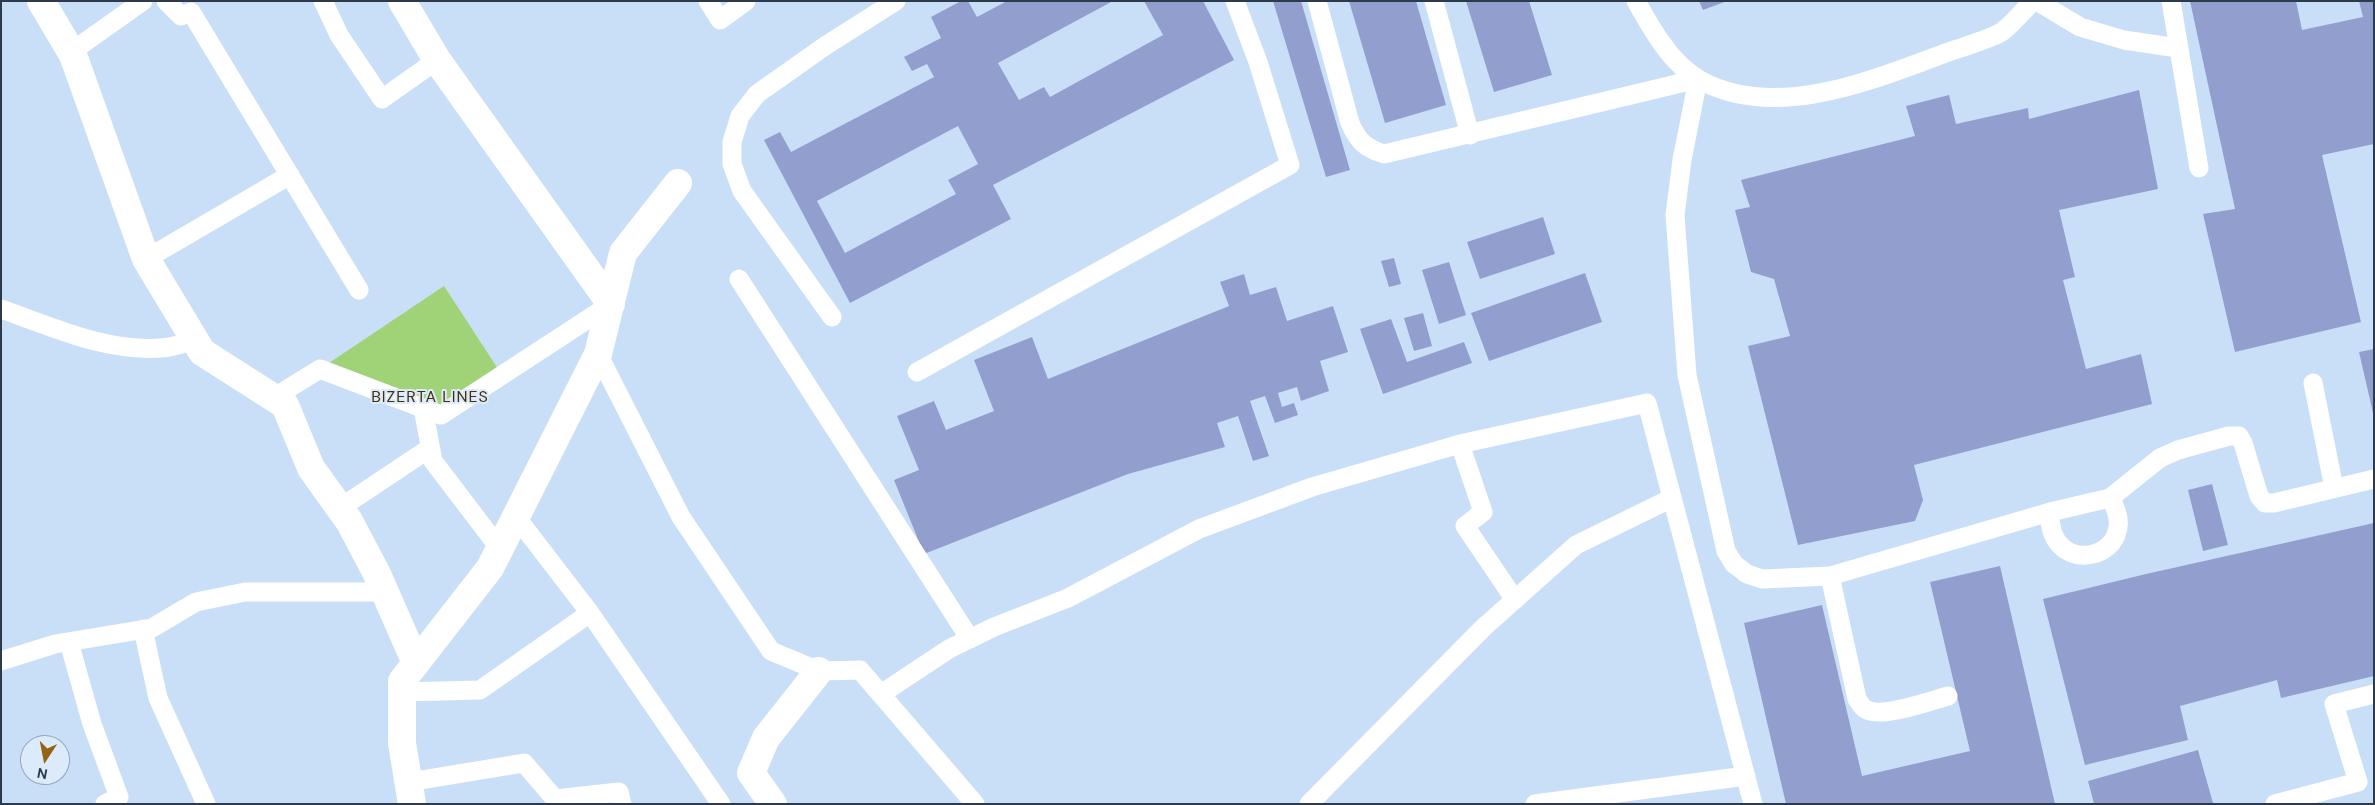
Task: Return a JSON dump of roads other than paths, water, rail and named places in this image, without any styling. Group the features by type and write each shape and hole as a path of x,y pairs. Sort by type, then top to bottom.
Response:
{"street":[{"path":"41,1 71,52 146,258 202,352 284,405 311,468 349,521 385,592 416,662"},
{"path":"402,1 437,60 611,304"},
{"path":"410,793 402,743 402,681 490,568 517,518 598,354 623,254 678,183"},
{"path":"771,803 751,773 766,738 819,671"}],"lane":[{"path":"71,52 143,1"},
{"path":"166,1 181,16 191,12 359,290"},
{"path":"323,1 339,34 382,99 437,60"},
{"path":"708,1 720,20 746,1"},
{"path":"832,317 742,191 732,164 732,142 740,116 757,94 825,46 896,1"},
{"path":"917,372 1290,165 1258,62 1235,1"},
{"path":"1317,1 1350,123 1357,139 1368,149 1384,154 1698,80"},
{"path":"1434,1 1470,135"},
{"path":"1636,1 1650,27 1678,61 1698,80 1735,95 1777,100 1866,82 2002,32 2033,1"},
{"path":"2037,1 2080,27 2124,40 2178,48"},
{"path":"2171,1 2199,168"},
{"path":"1698,80 1682,160 1675,216 1688,375 1726,551 1734,564 1747,574 1762,578 1830,576 2050,512 2110,498 2160,458 2178,450 2229,436 2238,436 2243,443 2259,496 2265,503 2274,503 2374,479"},
{"path":"146,258 290,175"},
{"path":"739,280 970,639"},
{"path":"273,398 320,369 441,415 611,304"},
{"path":"1,309 94,341 125,347 162,348 195,340"},
{"path":"598,354 681,517 771,651 819,671 860,670 975,804"},
{"path":"2313,383 2334,488"},
{"path":"881,694 949,649 1068,598 1199,530 1312,487 1460,444 1647,403 1753,804"},
{"path":"422,408 433,461 500,549"},
{"path":"1460,444 1483,512 1465,526 1515,600"},
{"path":"340,508 430,448"},
{"path":"1308,804 1483,628 1576,545 1672,498"},
{"path":"2050,512 2050,527 2055,540 2065,550 2078,556 2093,556 2106,549 2115,538 2119,525 2118,510 2110,498"},
{"path":"517,518 590,613 720,804"},
{"path":"1830,576 1856,699 1863,708 1869,711 1886,711 1948,696"},
{"path":"1,661 55,644 152,628 196,602 245,592 385,592"},
{"path":"402,692 480,690 590,613"},
{"path":"142,630 158,698 206,804"},
{"path":"69,642 92,724 118,797 104,804"},
{"path":"2275,804 2321,798 2366,780 2334,704 2374,694"},
{"path":"410,793 524,763 555,799 619,792 622,804"},
{"path":"1535,804 1746,776"}],"district":[{"name":"BIZERTA LINES","path":"430,398"}]}
